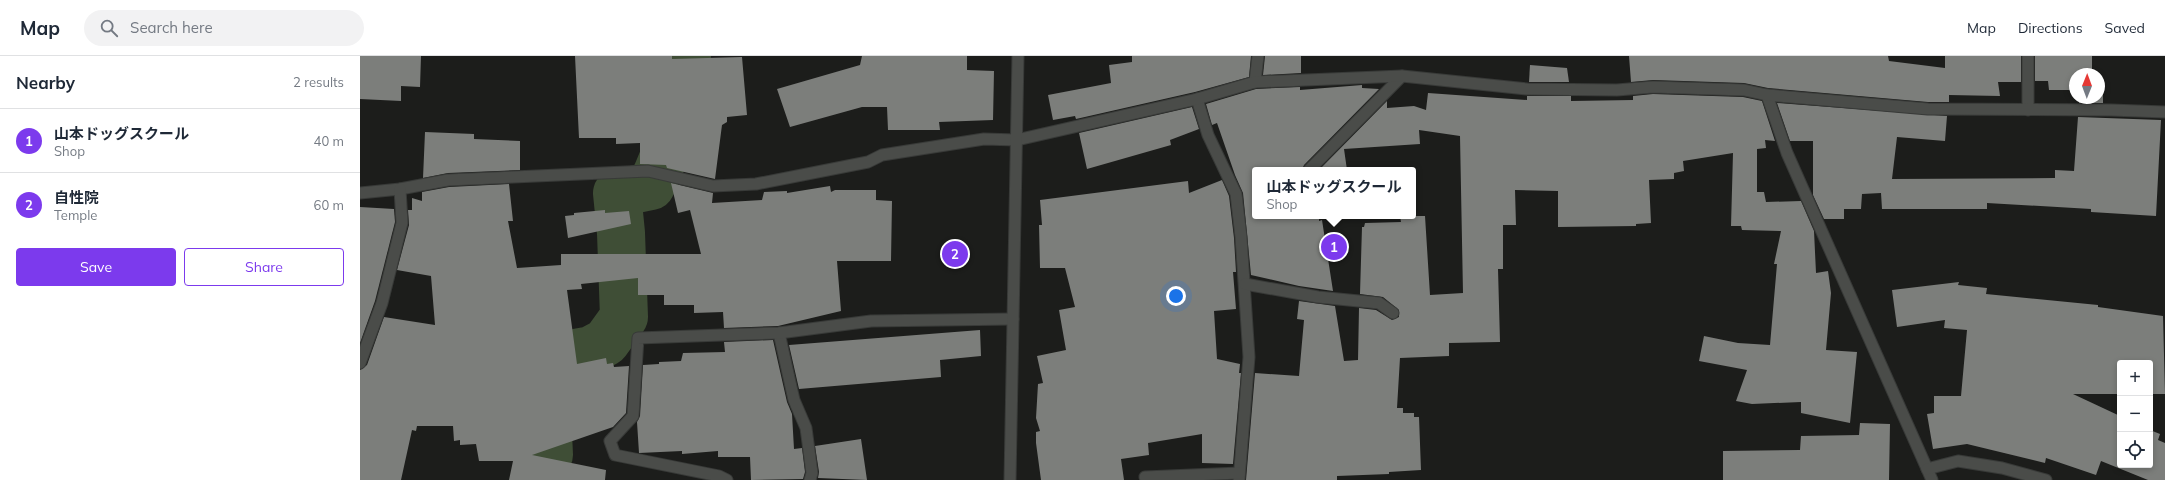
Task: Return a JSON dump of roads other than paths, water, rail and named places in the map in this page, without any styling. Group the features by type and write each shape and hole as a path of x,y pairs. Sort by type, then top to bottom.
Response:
{"street":[{"path":"1010,480 1018,56"},
{"path":"1255,82 1258,56"},
{"path":"2028,56 2028,110"},
{"path":"1312,167 1402,76"},
{"path":"360,193 448,180 648,171 713,186 756,184 868,162 882,155 984,139 1017,140 1197,99 1255,82 1402,76 1527,89 1617,90 1653,87 1744,90 1767,95 1928,109 2112,110 2165,112"},
{"path":"1767,95 1787,153 1932,480"},
{"path":"1145,477 1239,476 1249,357 1245,284 1236,194 1208,135 1197,99"},
{"path":"360,363 382,303 402,223 400,188"},
{"path":"1245,284 1318,297 1378,303 1393,313"},
{"path":"726,480 719,476 615,455 610,441 633,416 638,338 779,333 871,321 1013,319"},
{"path":"779,333 794,400 806,428 812,473 810,480"},
{"path":"1927,469 1958,461 2002,468 2046,480"}],"waterway":[{"path":"535,480 549,455 548,433 528,385 530,370 541,359 591,350 606,342 624,317 621,233 617,193 651,186 665,154 675,122 687,56"}],"place":[{"name":"山本ドッグスクール","path":"1334,247"},
{"name":"自性院","path":"955,254"}]}
